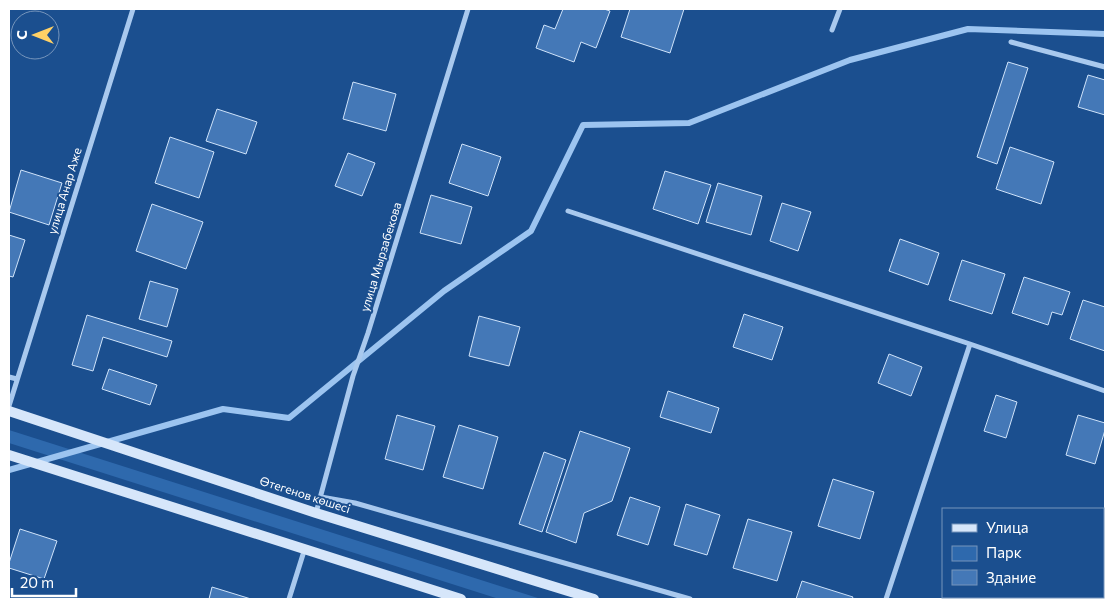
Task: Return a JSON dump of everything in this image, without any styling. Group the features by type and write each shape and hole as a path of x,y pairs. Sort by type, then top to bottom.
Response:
{"main road":[{"name":"Өтегенов көшесі","path":"9,411 316,513 594,599"},
{"path":"9,455 462,599"}],"street":[{"name":"улица Анар Аже","path":"9,406 133,9"},
{"name":"улица Мырзабекова","path":"316,513 353,376 468,9"},
{"path":"832,30 840,9"},
{"path":"1011,42 1105,67"},
{"path":"568,211 970,344 1105,392"},
{"path":"886,599 970,344"},
{"path":"9,377 17,379"},
{"path":"321,497 355,503 690,599"},
{"path":"289,599 305,548"}],"green space":[{"path":"9,430 541,599 499,599 9,443"}],"building":[{"path":"563,9 604,9 610,11 596,48 581,42 574,62 536,48 544,25 555,29"},
{"path":"630,9 684,9 670,53 621,37"},
{"path":"1008,62 1028,68 997,164 977,157"},
{"path":"1088,75 1105,80 1105,115 1078,107"},
{"path":"353,82 396,94 386,131 343,119"},
{"path":"217,109 257,122 246,154 206,141"},
{"path":"170,137 214,152 199,198 155,183"},
{"path":"462,144 501,157 488,196 449,183"},
{"path":"1010,147 1054,162 1041,204 996,189"},
{"path":"348,153 375,163 362,196 335,186"},
{"path":"21,170 62,183 49,225 9,212"},
{"path":"665,171 711,185 698,224 653,209"},
{"path":"718,183 762,196 751,235 706,222"},
{"path":"431,195 472,207 461,244 420,233"},
{"path":"782,203 811,212 798,251 770,241"},
{"path":"152,204 203,222 186,269 136,251"},
{"path":"9,235 25,240 13,277 9,276"},
{"path":"900,239 939,253 928,285 889,271"},
{"path":"962,260 1005,274 992,314 949,300"},
{"path":"1024,277 1070,292 1062,315 1052,312 1048,325 1012,313"},
{"path":"150,281 178,289 167,327 139,319"},
{"path":"1083,300 1105,307 1105,351 1070,339"},
{"path":"744,314 783,327 772,360 733,347"},
{"path":"87,315 172,341 167,357 103,337 93,371 72,365"},
{"path":"479,316 520,327 509,366 469,356"},
{"path":"889,354 922,367 911,396 878,383"},
{"path":"109,369 157,385 150,405 102,389"},
{"path":"668,391 719,408 711,433 660,417"},
{"path":"996,395 1017,402 1006,438 984,431"},
{"path":"397,415 435,426 423,470 385,459"},
{"path":"1078,415 1105,423 1105,430 1095,464 1066,455"},
{"path":"459,425 498,437 483,489 443,477"},
{"path":"580,431 630,448 612,501 584,513 576,543 546,532"},
{"path":"544,452 566,460 542,532 519,524"},
{"path":"833,479 874,492 860,539 818,526"},
{"path":"630,497 660,507 648,545 617,535"},
{"path":"686,504 720,515 707,555 674,545"},
{"path":"748,519 792,532 777,581 733,568"},
{"path":"20,529 57,541 44,579 9,568"},
{"path":"802,581 853,597 852,599 796,599"},
{"path":"212,587 251,599 209,599"},
{"path":"990,598 1028,598 1028,599"}],"waterway":[{"path":"9,470 223,409 289,418 444,291 531,231 583,125 689,123 850,60 968,29 1105,34"}]}
